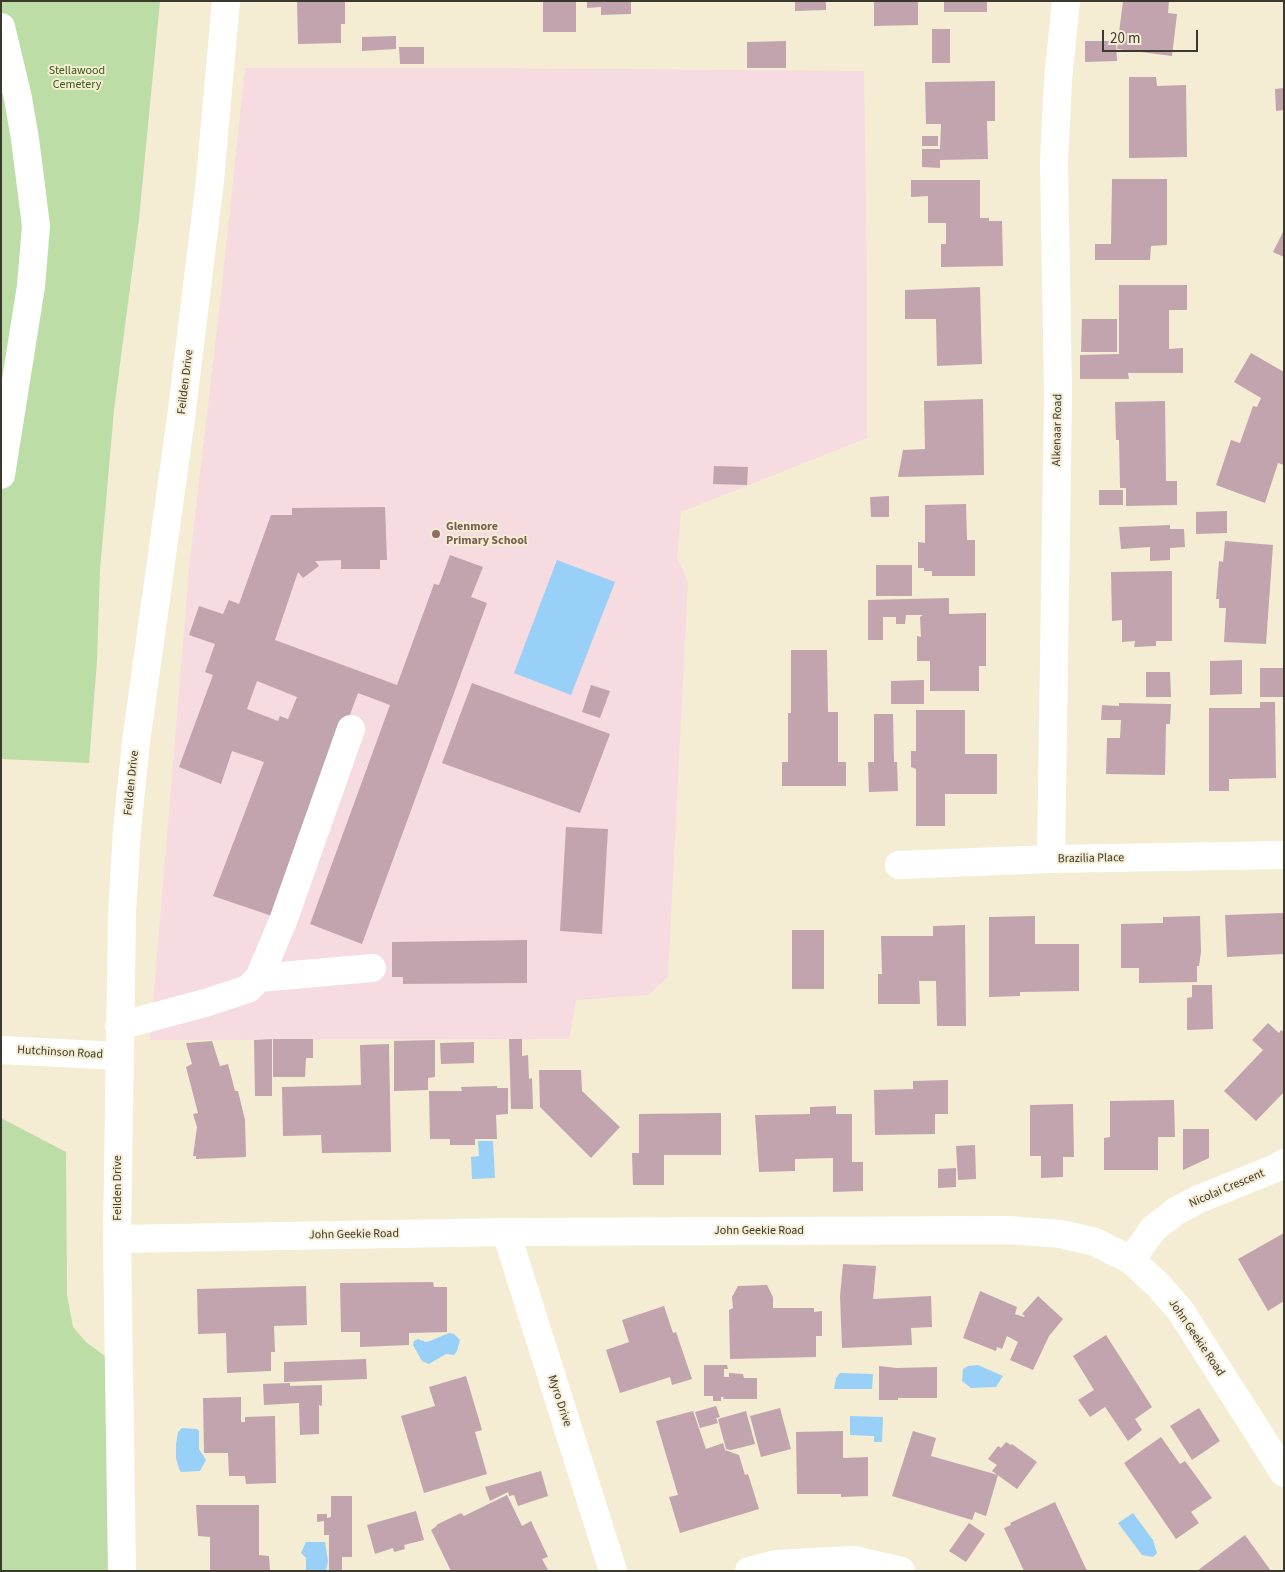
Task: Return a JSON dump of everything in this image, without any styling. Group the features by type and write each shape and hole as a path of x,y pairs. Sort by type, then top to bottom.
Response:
{"street":[{"name":"Feilden Drive","path":"122,1571 117,1239 118,1056 122,914 127,830 136,742 181,418 210,180 226,1"},
{"name":"Alkenaar Road","path":"1051,859 1058,394 1054,162 1058,80 1066,1"},
{"path":"1,27 18,98 36,226 31,286 1,475"},
{"path":"119,1026 205,1003 248,989 259,978 282,921 351,729"},
{"name":"Brazilia Place","path":"899,865 1051,859 1284,855"},
{"path":"259,978 372,968"},
{"name":"Hutchinson Road","path":"1,1050 118,1056"},
{"name":"Nicolai Crescent","path":"1131,1260 1153,1228 1176,1211 1199,1199 1284,1163"},
{"name":"John Geekie Road","path":"117,1239 506,1232 1009,1230 1061,1234 1095,1242 1131,1260 1159,1286 1180,1310 1284,1473"},
{"name":"Myro Drive","path":"506,1232 613,1571"},
{"path":"749,1571 776,1564 854,1560 900,1571"}],"shaded area":[{"name":"Glenmore Primary School","path":"245,68 864,71 867,438 681,512 677,557 688,582 668,977 648,995 576,1000 569,1039 150,1040 190,559"}],"green space":[{"name":"Stellawood Cemetery","path":"1,1 160,1 139,219 114,410 100,570 97,661 89,763 1,759"},
{"path":"1,1118 66,1152 67,1295 73,1327 86,1342 109,1359 108,1571 1,1571"}],"water":[{"path":"557,560 615,582 571,695 514,673"},
{"path":"478,1141 493,1141 495,1178 472,1179 471,1157 479,1156"},
{"path":"449,1333 454,1334 460,1340 454,1355 446,1354 429,1364 422,1361 413,1345 414,1341 418,1339 426,1342"},
{"path":"978,1365 1003,1376 996,1387 971,1388 962,1381 963,1369 968,1366"},
{"path":"840,1373 873,1374 872,1389 834,1389 836,1378"},
{"path":"850,1416 883,1417 882,1442 874,1442 874,1436 850,1435"},
{"path":"182,1428 197,1429 199,1431 199,1449 206,1460 200,1471 181,1472 179,1469 176,1458 176,1445 178,1432"},
{"path":"1133,1513 1153,1540 1157,1553 1153,1557 1142,1555 1118,1523"},
{"path":"306,1542 325,1542 328,1561 326,1571 306,1571 306,1558 301,1553"}],"building":[{"path":"297,1 345,1 345,24 341,24 341,43 298,44"},
{"path":"543,1 576,1 576,32 543,32"},
{"path":"587,1 631,1 631,14 601,15 601,7 587,8"},
{"path":"795,1 826,1 826,10 795,11"},
{"path":"874,1 918,1 918,25 874,26"},
{"path":"944,1 987,1 987,12 944,12"},
{"path":"1123,1 1169,1 1168,13 1177,14 1172,56 1117,49"},
{"path":"932,29 950,29 950,63 932,63"},
{"path":"396,36 396,49 362,51 362,37"},
{"path":"786,41 786,68 747,68 747,42"},
{"path":"1085,41 1116,41 1117,61 1085,62"},
{"path":"399,47 424,47 424,64 400,64"},
{"path":"1129,77 1156,77 1157,86 1186,85 1187,157 1129,158"},
{"path":"995,81 995,121 987,121 988,159 940,160 940,168 922,167 922,149 940,149 941,124 926,124 925,82"},
{"path":"1284,88 1284,110 1276,111 1275,89"},
{"path":"922,136 938,136 938,146 922,146"},
{"path":"1112,179 1167,179 1167,245 1151,246 1150,260 1095,260 1095,244 1111,244"},
{"path":"911,180 980,180 980,218 989,218 989,221 1002,221 1003,266 941,267 941,244 946,244 946,223 928,223 928,196 911,197"},
{"path":"1284,230 1284,257 1273,252"},
{"path":"1119,285 1187,285 1187,310 1169,310 1169,349 1183,348 1183,373 1128,373 1129,379 1080,379 1080,355 1119,354"},
{"path":"980,287 982,364 937,366 936,319 905,319 905,290"},
{"path":"1082,319 1117,319 1117,352 1081,352"},
{"path":"1251,353 1284,372 1284,465 1278,463 1265,503 1216,485 1231,440 1240,443 1253,406 1257,407 1261,398 1234,382"},
{"path":"983,399 984,475 898,477 903,450 925,449 924,401"},
{"path":"1165,401 1166,481 1177,481 1177,505 1126,506 1126,488 1120,488 1119,440 1116,440 1115,402"},
{"path":"714,466 748,467 747,485 713,484"},
{"path":"1099,490 1123,490 1123,505 1099,505"},
{"path":"889,496 889,517 871,517 870,497"},
{"path":"966,504 967,540 975,540 975,576 932,576 932,571 924,571 924,568 918,568 918,542 925,543 925,505"},
{"path":"385,507 387,560 380,560 380,569 341,569 341,560 315,561 319,566 303,578 298,572 275,640 397,685 434,584 439,585 450,555 483,567 471,597 487,603 362,944 310,924 390,705 358,693 275,917 213,896 264,762 232,751 221,784 179,767 213,675 205,672 215,644 189,635 199,606 223,614 229,600 239,604 271,515 292,515 292,508","holes":["257,681 297,697 288,719 280,716 278,721 247,709"]},
{"path":"1227,511 1227,533 1196,534 1196,512"},
{"path":"1170,525 1170,529 1184,529 1185,547 1170,548 1170,560 1150,561 1150,547 1121,549 1119,527"},
{"path":"1225,541 1273,545 1266,644 1224,642 1226,608 1219,608 1219,599 1216,599 1219,561 1223,562"},
{"path":"876,565 912,565 912,596 876,596"},
{"path":"1172,571 1172,641 1156,641 1156,646 1134,647 1135,641 1122,642 1122,620 1112,621 1111,572"},
{"path":"949,598 949,614 986,613 986,666 979,666 979,691 930,691 930,661 917,661 917,636 921,637 920,617 923,615 906,615 905,624 896,624 896,617 883,617 883,640 868,640 868,600"},
{"path":"791,650 827,650 828,712 838,712 838,762 846,762 846,786 782,786 782,762 788,762 788,713 791,713"},
{"path":"1242,660 1242,694 1210,695 1210,661"},
{"path":"1260,668 1284,668 1284,697 1260,697"},
{"path":"1146,672 1170,672 1171,697 1146,697"},
{"path":"924,680 924,704 891,704 891,681"},
{"path":"472,683 610,734 580,813 442,763"},
{"path":"591,685 610,691 600,718 582,712"},
{"path":"1260,702 1275,702 1276,778 1229,779 1229,791 1209,791 1209,708 1260,708"},
{"path":"1119,703 1171,704 1170,724 1166,724 1165,775 1106,774 1107,738 1120,738 1121,720 1101,720 1102,705 1119,706"},
{"path":"916,710 965,710 965,754 997,754 997,794 945,794 945,826 916,826 916,769 911,767 911,751 916,751"},
{"path":"874,714 893,714 894,762 897,762 898,791 869,792 868,762 874,762"},
{"path":"566,827 608,829 602,934 560,931"},
{"path":"1284,913 1284,954 1227,957 1225,915"},
{"path":"1035,916 1035,944 1079,944 1079,991 1020,992 1020,996 989,997 989,917"},
{"path":"1200,916 1201,952 1199,966 1197,966 1197,982 1139,983 1139,968 1121,968 1121,924 1163,923 1163,917"},
{"path":"965,925 966,1026 937,1026 936,981 919,981 920,1004 878,1004 878,974 882,974 881,936 933,936 933,926"},
{"path":"792,930 824,930 824,989 792,989"},
{"path":"527,940 527,983 403,984 403,977 392,977 392,942"},
{"path":"1192,985 1212,985 1213,1029 1187,1030 1187,998 1192,997"},
{"path":"1268,1023 1279,1033 1281,1030 1284,1032 1284,1092 1256,1121 1224,1091 1263,1050 1252,1040"},
{"path":"272,1039 272,1096 255,1096 254,1040"},
{"path":"273,1039 313,1039 313,1058 306,1058 305,1077 273,1077"},
{"path":"509,1039 522,1039 522,1056 528,1055 529,1079 532,1078 533,1109 511,1109"},
{"path":"435,1040 435,1077 428,1078 428,1090 394,1091 394,1041"},
{"path":"212,1041 220,1066 228,1064 235,1091 238,1091 245,1120 246,1157 196,1159 196,1156 193,1156 197,1127 193,1114 198,1113 186,1067 192,1064 186,1043"},
{"path":"474,1042 474,1063 441,1064 440,1043"},
{"path":"389,1044 391,1152 322,1153 321,1135 283,1136 282,1087 361,1085 360,1045"},
{"path":"539,1070 581,1070 582,1091 620,1127 591,1158 540,1107"},
{"path":"948,1080 948,1114 935,1114 935,1134 875,1135 874,1090 913,1089 913,1081"},
{"path":"497,1086 497,1088 508,1088 508,1114 496,1115 497,1139 475,1139 475,1145 450,1145 450,1139 430,1139 429,1091 462,1091 461,1087"},
{"path":"1174,1100 1175,1137 1158,1137 1158,1170 1104,1170 1104,1138 1110,1137 1110,1101"},
{"path":"1073,1104 1074,1157 1063,1157 1063,1177 1041,1178 1041,1156 1030,1156 1030,1105"},
{"path":"836,1106 836,1114 852,1114 852,1162 863,1162 863,1191 833,1192 833,1158 795,1159 795,1171 759,1172 755,1115 810,1114 810,1107"},
{"path":"721,1113 721,1155 664,1155 664,1185 633,1185 632,1153 639,1153 639,1114"},
{"path":"1183,1129 1209,1129 1209,1158 1183,1170"},
{"path":"975,1145 976,1179 958,1180 956,1146"},
{"path":"956,1168 956,1187 938,1188 938,1169"},
{"path":"1284,1233 1284,1301 1268,1311 1238,1259"},
{"path":"843,1264 876,1266 873,1299 931,1296 932,1327 911,1328 912,1345 842,1348 840,1296"},
{"path":"433,1282 434,1287 447,1287 447,1332 409,1333 409,1345 360,1347 360,1332 341,1332 340,1283"},
{"path":"767,1285 773,1297 773,1308 814,1308 814,1312 822,1311 822,1336 816,1336 816,1357 730,1359 729,1310 733,1308 732,1297 738,1286"},
{"path":"306,1286 307,1325 274,1326 275,1352 271,1352 271,1371 227,1373 226,1333 198,1334 197,1289"},
{"path":"980,1291 1017,1307 1015,1314 1024,1317 1022,1314 1038,1296 1063,1319 1049,1336 1033,1370 1010,1360 1018,1342 1007,1336 1002,1349 997,1347 996,1351 963,1338"},
{"path":"664,1306 673,1333 676,1332 692,1379 672,1385 670,1377 620,1393 606,1350 629,1342 622,1320"},
{"path":"1106,1335 1152,1407 1135,1419 1142,1430 1128,1441 1105,1407 1090,1417 1078,1400 1094,1390 1073,1356"},
{"path":"366,1359 367,1379 284,1382 284,1362"},
{"path":"704,1365 727,1365 728,1369 724,1369 724,1377 729,1377 729,1373 743,1374 744,1378 757,1378 757,1399 723,1399 724,1397 721,1397 721,1401 713,1401 713,1396 704,1396"},
{"path":"879,1366 897,1368 937,1367 937,1398 879,1400"},
{"path":"466,1376 482,1430 475,1432 487,1474 424,1493 401,1416 435,1406 429,1387"},
{"path":"290,1383 290,1386 322,1385 322,1406 319,1405 319,1434 300,1435 299,1403 264,1405 263,1384"},
{"path":"241,1397 241,1422 245,1422 245,1417 275,1416 276,1483 246,1484 245,1476 229,1476 228,1453 204,1453 203,1398"},
{"path":"716,1406 720,1417 716,1418 718,1423 700,1428 695,1412"},
{"path":"780,1408 791,1449 761,1457 750,1416"},
{"path":"1199,1408 1220,1441 1192,1460 1170,1426"},
{"path":"693,1411 706,1449 723,1443 725,1450 739,1455 745,1475 748,1474 759,1509 680,1533 669,1497 678,1495 656,1421"},
{"path":"746,1411 755,1444 731,1450 726,1449 718,1419"},
{"path":"843,1431 843,1458 868,1457 868,1496 841,1497 841,1494 797,1494 796,1432"},
{"path":"913,1431 936,1438 931,1456 998,1475 986,1516 975,1512 972,1520 892,1496"},
{"path":"1161,1437 1180,1464 1185,1461 1212,1498 1191,1512 1199,1523 1176,1539 1124,1463"},
{"path":"1006,1442 1012,1444 1037,1462 1017,1489 992,1471 997,1465 988,1459 998,1446 1001,1448"},
{"path":"541,1471 548,1496 518,1506 514,1495 509,1496 508,1492 490,1501 485,1487"},
{"path":"507,1495 522,1526 531,1521 548,1557 542,1559 548,1570 451,1571 431,1530 436,1525 461,1513 464,1516"},
{"path":"331,1496 352,1496 352,1557 342,1557 342,1571 329,1571 329,1535 324,1535 324,1521 317,1522 317,1514 327,1514 327,1518 331,1517"},
{"path":"1055,1502 1087,1571 1024,1571 1004,1528 1011,1525 1010,1523"},
{"path":"196,1505 259,1505 259,1555 269,1556 270,1571 210,1571 210,1537 198,1536"},
{"path":"416,1511 424,1540 404,1545 405,1549 394,1552 393,1548 375,1554 367,1525"},
{"path":"969,1523 985,1534 966,1562 949,1551"},
{"path":"1245,1535 1271,1571 1197,1571"}],"place":[{"name":"Glenmore Primary School","path":"436,534"}]}
